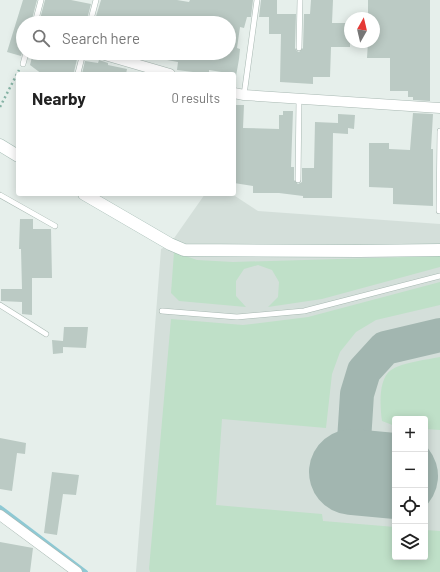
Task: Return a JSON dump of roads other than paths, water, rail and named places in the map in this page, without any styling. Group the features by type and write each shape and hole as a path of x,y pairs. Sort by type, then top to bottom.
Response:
{"street":[{"path":"122,60 163,72"},
{"path":"239,94 440,108"},
{"path":"0,145 16,155"},
{"path":"87,196 170,244 184,250 440,250"},
{"path":"0,515 77,572"}],"lane":[{"path":"37,16 41,0"},
{"path":"92,16 96,0"},
{"path":"239,94 257,0"},
{"path":"299,48 300,0"},
{"path":"23,64 24,60"},
{"path":"78,72 81,60"},
{"path":"298,180 299,99"},
{"path":"439,211 440,131"},
{"path":"0,195 55,226"},
{"path":"162,311 237,316 304,310 440,276"},
{"path":"0,305 46,334"}],"waterway":[{"path":"0,507 86,572"}]}
